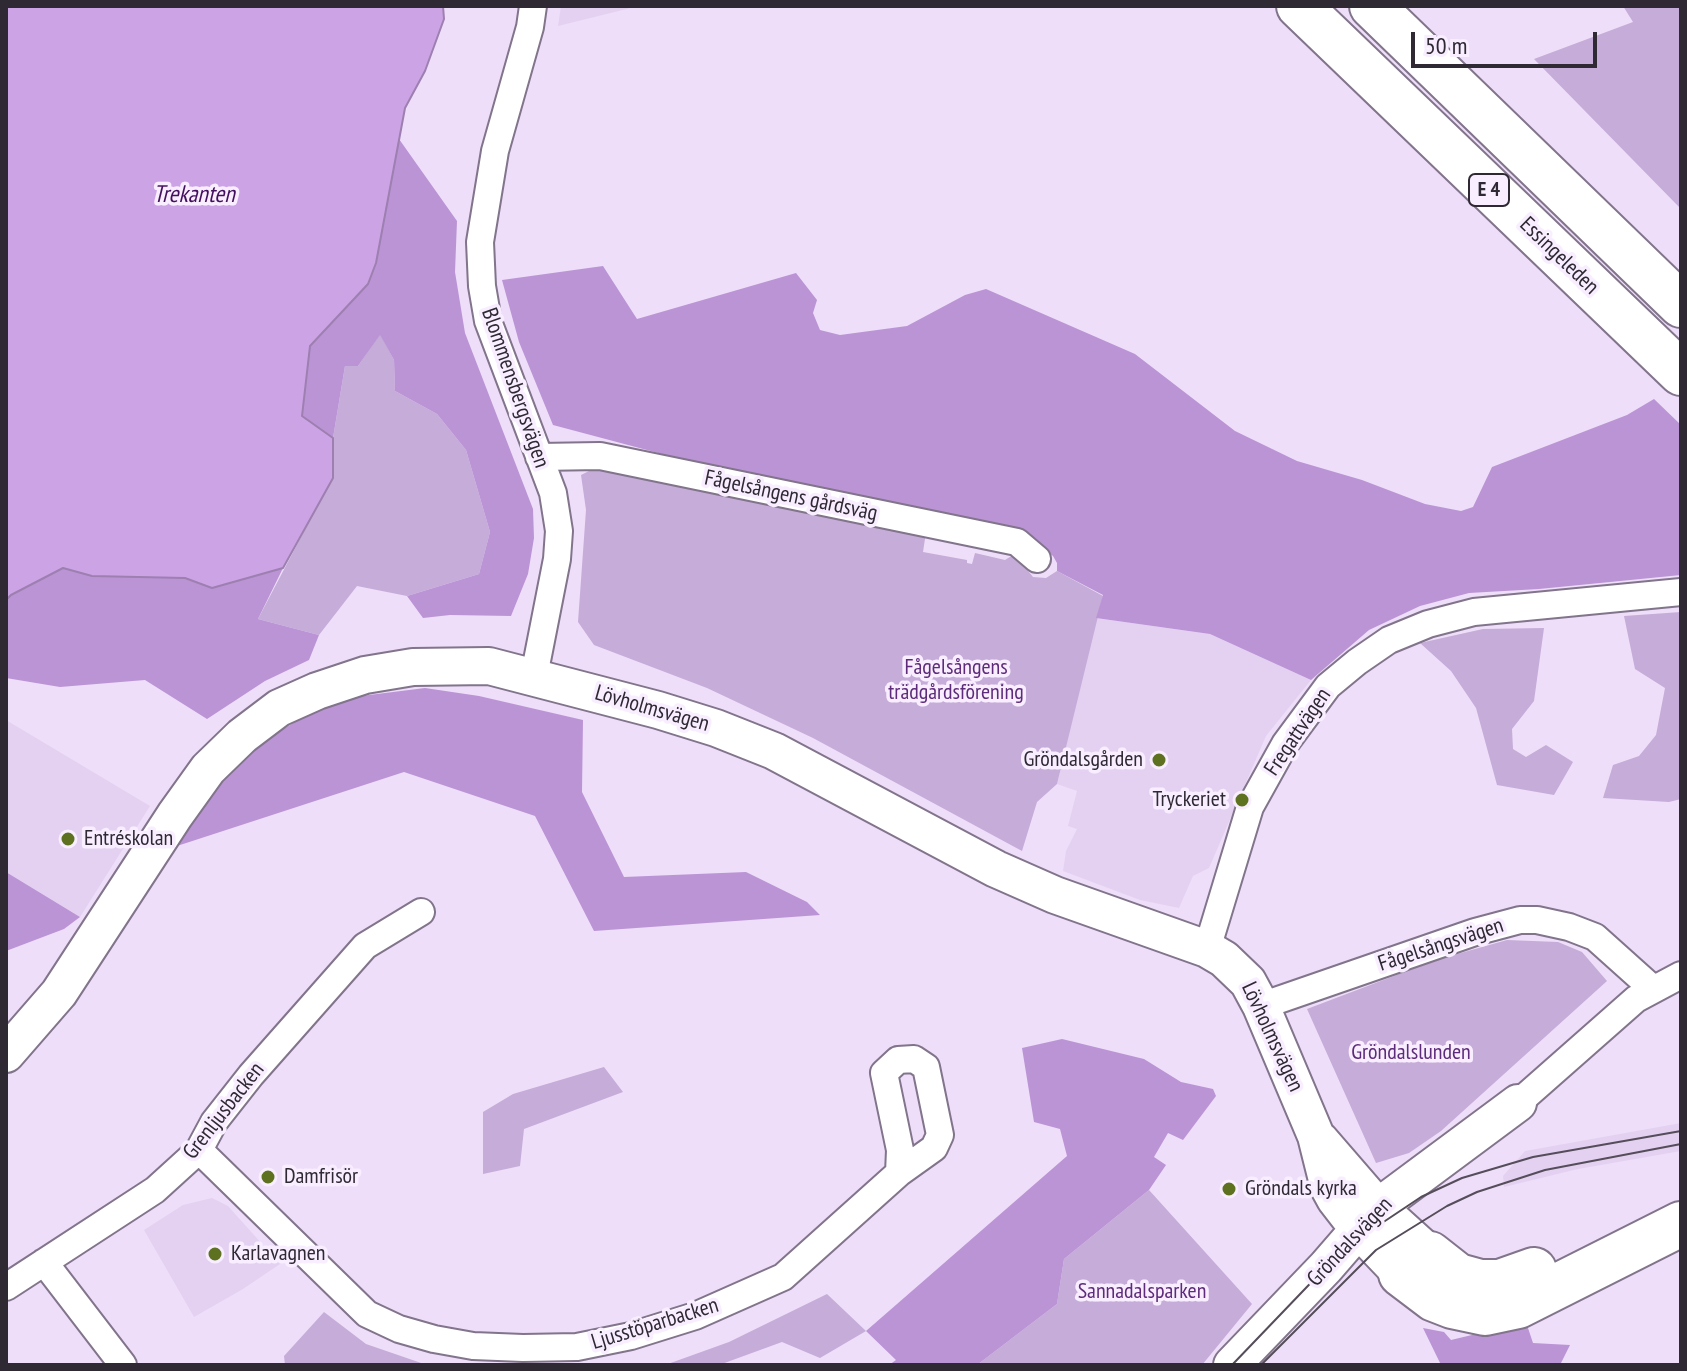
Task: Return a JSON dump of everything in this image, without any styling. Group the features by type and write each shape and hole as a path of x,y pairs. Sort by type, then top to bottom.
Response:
{"highway":[{"name":"Essingeleden","path":"1299,6 1681,373"},
{"name":"E 4","path":"1372,6 1681,305"},
{"path":"1390,1240 1458,1276 1480,1282 1500,1282 1538,1269 1681,1201"},
{"path":"1390,1240 1434,1299 1485,1313 1518,1306 1681,1224"}],"street":[{"name":"Blommensbergsvägen","path":"533,6 530,27 495,151 480,242 482,286 488,321 553,493 559,531 557,559 534,676"},
{"name":"Fågelsångens gårdsväg","path":"539,457 600,456 1017,542 1037,559"},
{"name":"Fregattvägen","path":"1207,949 1250,807 1285,744 1328,686 1357,662 1389,640 1428,624 1474,612 1681,592"},
{"name":"Lövholmsvägen","path":"6,1054 59,993 208,769 259,723 279,708 365,675 451,665 489,666 673,715 774,751 996,869 1055,895 1207,949 1239,971 1261,1006 1316,1136 1329,1188 1390,1240"},
{"name":"Grenljusbacken","path":"6,1287 155,1190 199,1150 214,1122 251,1075 365,946 421,912"},
{"name":"Fågelsångsvägen","path":"1261,1006 1475,932 1520,920 1569,927 1595,937 1653,989"},
{"name":"Gröndalsvägen","path":"1261,1365 1390,1240 1421,1197 1518,1103 1618,1014 1653,989 1681,975"},
{"name":"Ljusstöparbacken","path":"199,1150 367,1314 399,1329 434,1339 473,1346 523,1348 577,1347 631,1336 695,1316 754,1291 783,1277 808,1257 899,1173"},
{"name":"Gröndalsvägen","path":"1232,1365 1390,1240"},
{"path":"44,1262 123,1365"}],"shaded area":[{"path":"561,6 639,6 558,26"},
{"path":"399,139 457,221 455,272 465,333 533,509 534,538 528,574 511,616 423,618 407,596 479,574 490,532 466,450 437,414 395,391 394,360 380,335 358,366 345,366 333,438 302,417 310,346 368,284 376,263"},
{"path":"603,266 637,319 796,273 817,300 813,313 820,330 840,335 907,326 965,295 986,289 1135,354 1235,431 1297,461 1362,480 1425,504 1461,511 1473,507 1492,467 1627,415 1654,399 1681,425 1681,575 1469,593 1420,606 1369,630 1311,680 1210,634 1096,618 1103,595 1057,571 1053,556 1034,540 786,487 553,425 519,342 502,280"},
{"path":"63,568 92,576 185,578 212,588 283,568 258,619 319,635 309,660 265,681 207,719 145,680 60,687 6,678 6,600"},
{"name":"Gröndalsgården","path":"1096,618 1210,634 1311,680 1266,736 1209,868 1193,876 1179,908 1140,900 1063,871 1066,851 1077,829 1068,826 1077,791 1057,784"},
{"path":"425,688 479,696 583,720 582,792 624,877 746,872 807,902 820,915 594,931 535,816 404,772 177,846 207,799 244,753 300,719 353,697"},
{"name":"Entréskolan","path":"6,720 150,806 80,917 6,872"},
{"path":"6,872 80,917 64,929 6,951"},
{"path":"1062,1039 1144,1059 1181,1082 1213,1089 1216,1096 1183,1140 1168,1133 1154,1157 1166,1165 1149,1190 1064,1259 1057,1304 977,1365 889,1365 896,1360 866,1331 1067,1156 1060,1129 1034,1122 1022,1048"},
{"path":"1681,1123 1681,1151 1578,1169 1504,1187 1503,1176 1525,1151"},
{"name":"Karlavagnen","path":"212,1198 228,1206 280,1264 194,1317 144,1230 183,1205"},
{"path":"1526,1322 1533,1343 1570,1345 1560,1365 1441,1365 1423,1328 1444,1332 1451,1340"}],"green space":[{"path":"1623,6 1681,6 1681,209 1534,59 1633,22"},
{"path":"380,334 394,360 395,391 437,414 466,450 490,532 479,574 407,596 357,586 319,635 258,619 332,478 333,438 345,366 358,366"},
{"name":"Fågelsångens trädgårdsförening","path":"603,464 926,532 923,552 967,560 972,564 975,553 1005,560 1013,555 1033,577 1046,578 1057,571 1103,596 1057,784 1037,802 1022,851 813,738 707,688 594,645 578,622 586,510 581,475"},
{"path":"1681,612 1681,799 1669,802 1603,798 1613,765 1639,756 1656,735 1665,688 1635,669 1624,616"},
{"path":"1544,628 1534,701 1512,729 1513,749 1526,757 1546,745 1573,762 1554,795 1497,785 1476,708 1451,671 1420,643 1483,629"},
{"name":"Gröndalslunden","path":"1507,940 1558,942 1582,952 1607,981 1441,1131 1409,1153 1376,1163 1307,1009 1436,960"},
{"path":"604,1067 623,1092 524,1129 520,1166 483,1174 483,1112 513,1094"},
{"name":"Sannadalsparken","path":"1149,1190 1252,1304 1202,1365 977,1365 1057,1304 1064,1259"},
{"path":"827,1294 866,1331 820,1358 782,1342 719,1365 665,1365 729,1342"},
{"path":"324,1312 366,1344 427,1365 285,1365 284,1356"}],"water":[{"name":"Trekanten","path":"6,6 443,6 444,19 425,71 405,108 376,263 368,284 310,346 302,416 333,438 333,478 283,568 212,588 185,578 92,576 63,568 6,600"}],"tram line":[{"path":"1232,1365 1326,1267 1364,1235 1421,1197 1462,1178 1533,1157 1681,1131"},
{"path":"1261,1365 1376,1250 1447,1206 1477,1192 1545,1170 1681,1144"}],"place":[{"name":"Gröndalsgården","path":"1159,760"},
{"name":"Tryckeriet","path":"1242,800"},
{"name":"Entréskolan","path":"68,839"},
{"name":"Damfrisör","path":"268,1177"},
{"name":"Gröndals kyrka","path":"1229,1189"},
{"name":"Karlavagnen","path":"215,1254"}]}
